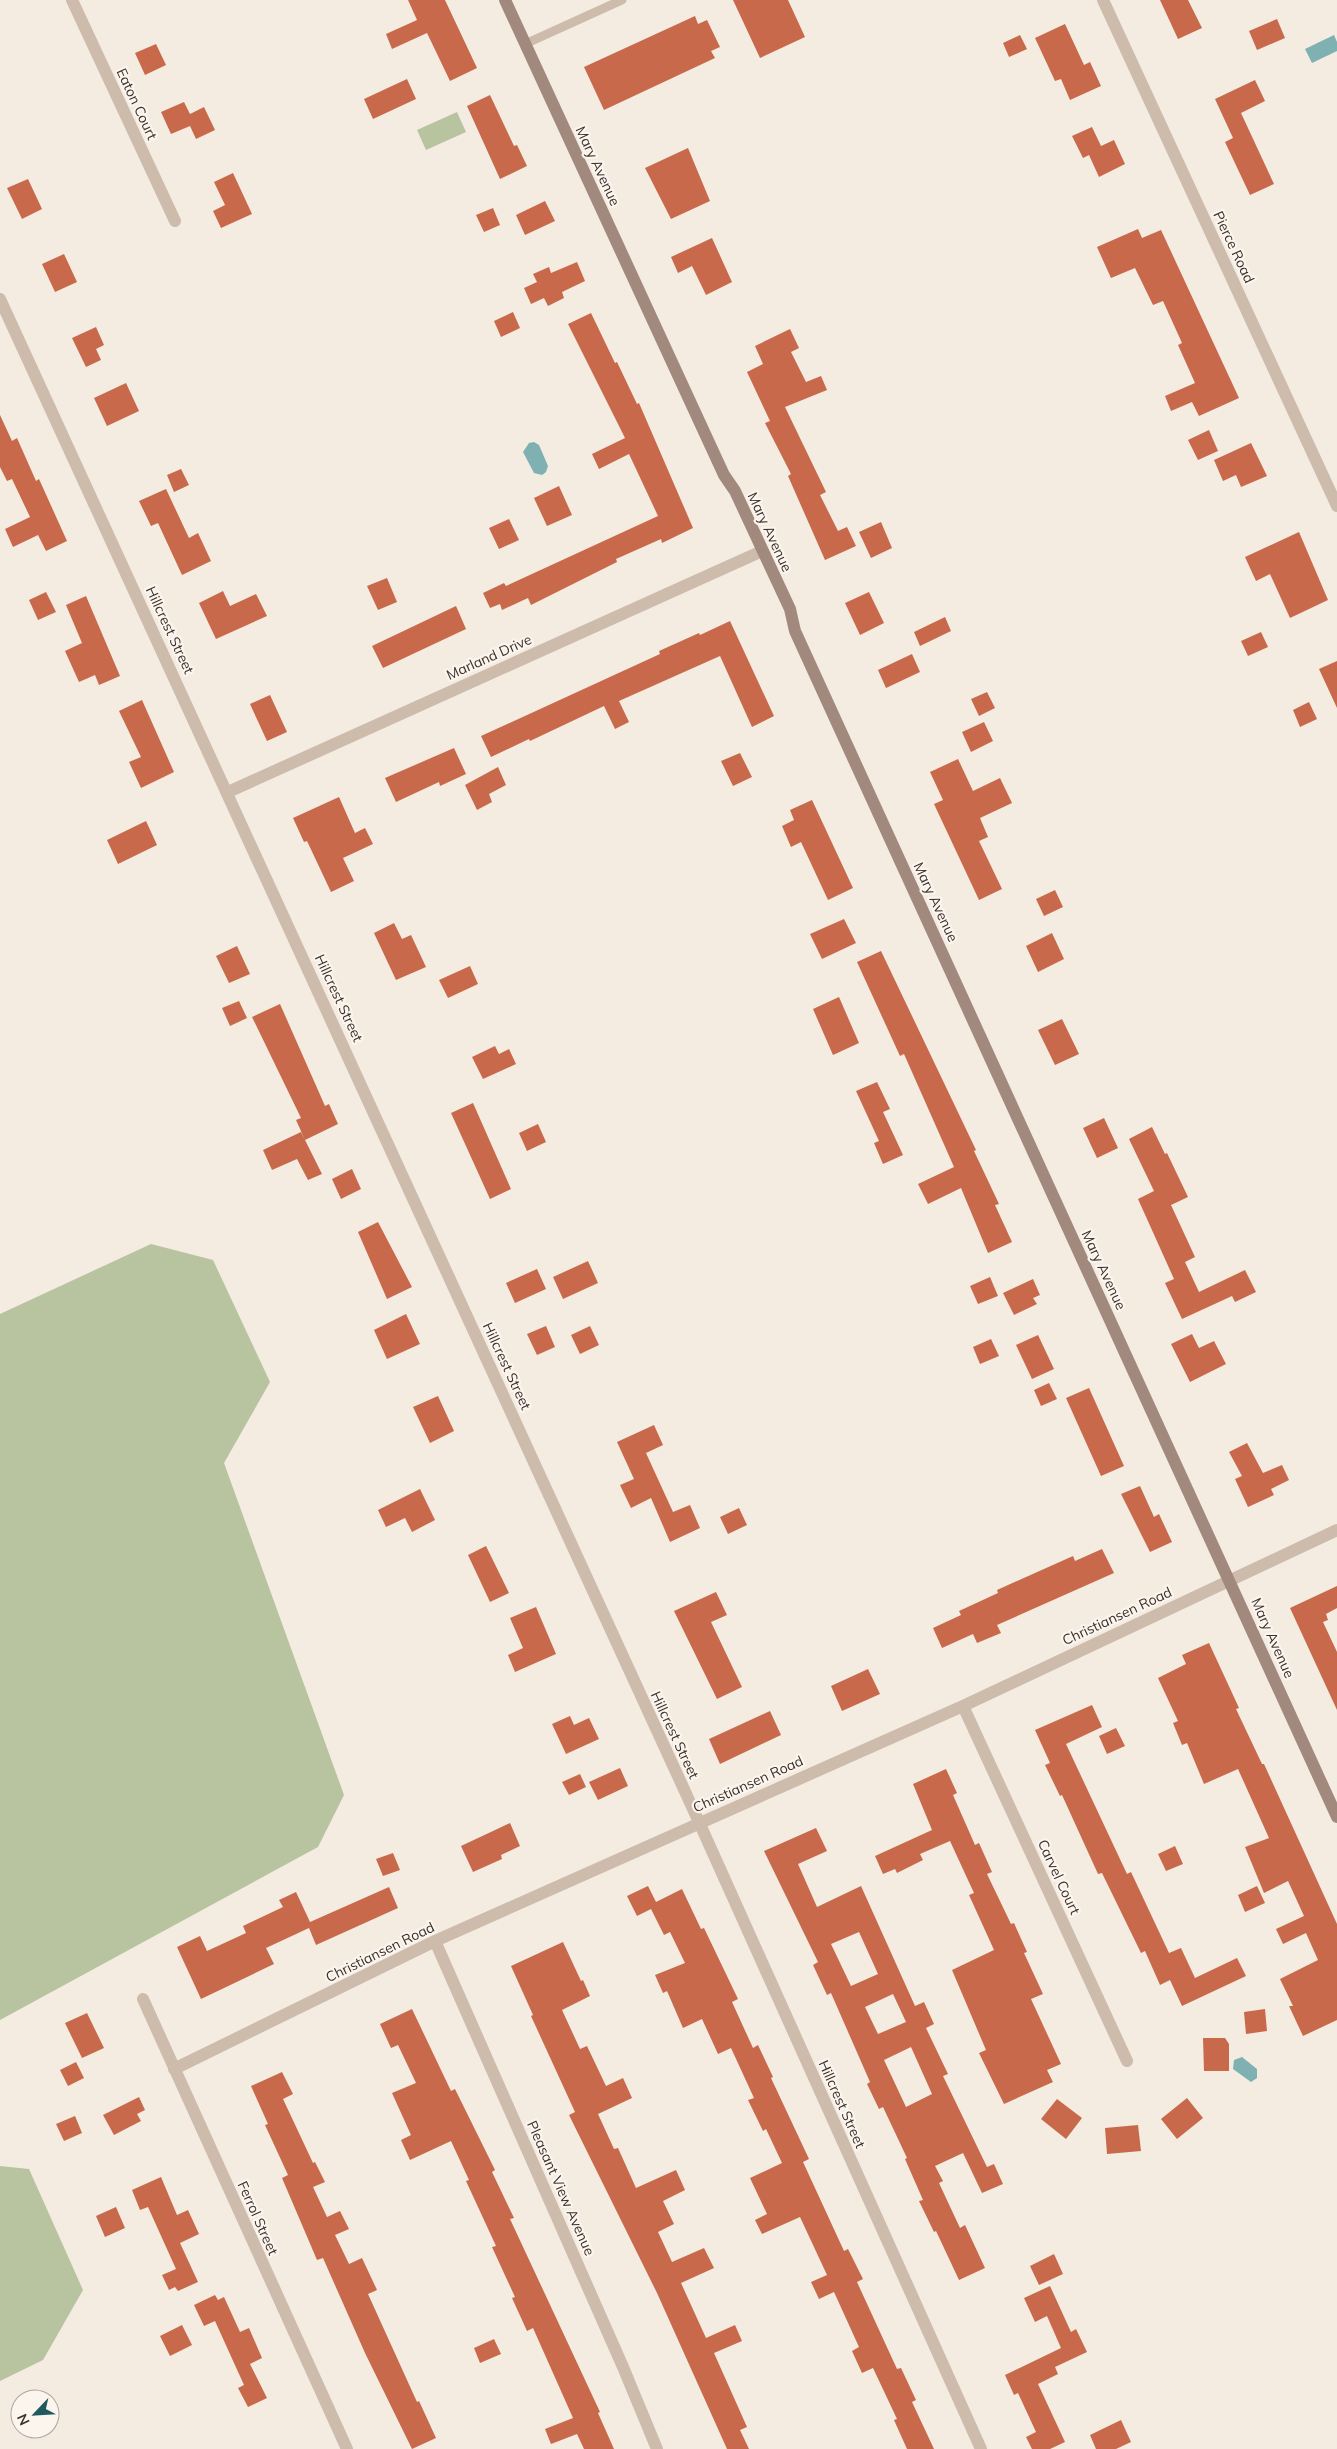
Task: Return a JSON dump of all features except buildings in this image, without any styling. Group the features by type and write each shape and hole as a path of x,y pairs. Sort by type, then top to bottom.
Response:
{"street":[{"name":"Eaton Court","path":"72,0 175,221"},
{"name":"Mary Avenue","path":"505,0 724,475 735,490 790,609 800,640 1337,1817"},
{"name":"Pierce Road","path":"1103,0 1337,506"},
{"name":"Hillcrest Street","path":"0,298 699,1822 981,2449"},
{"name":"Marland Drive","path":"228,792 762,551"},
{"name":"Christiansen Road","path":"174,2070 435,1941 963,1706 1337,1530"},
{"name":"Carvel Court","path":"963,1706 1127,2061"},
{"name":"Pleasant View Avenue","path":"435,1941 624,2367 657,2449"},
{"name":"Ferrol Street","path":"143,1999 346,2449"}],"lane":[{"path":"525,44 622,0"}],"green space":[{"path":"457,112 466,132 426,150 417,130"},
{"path":"151,1244 213,1260 270,1382 224,1463 344,1795 318,1847 0,2020 0,1314"},
{"path":"0,2166 29,2169 83,2290 43,2360 0,2381"}],"water":[{"path":"1334,35 1337,42 1337,51 1312,63 1305,49"},
{"path":"534,442 539,445 548,466 546,472 542,475 534,473 523,452 529,443"},
{"path":"1242,2057 1257,2069 1257,2078 1251,2082 1233,2069 1234,2060"}]}
